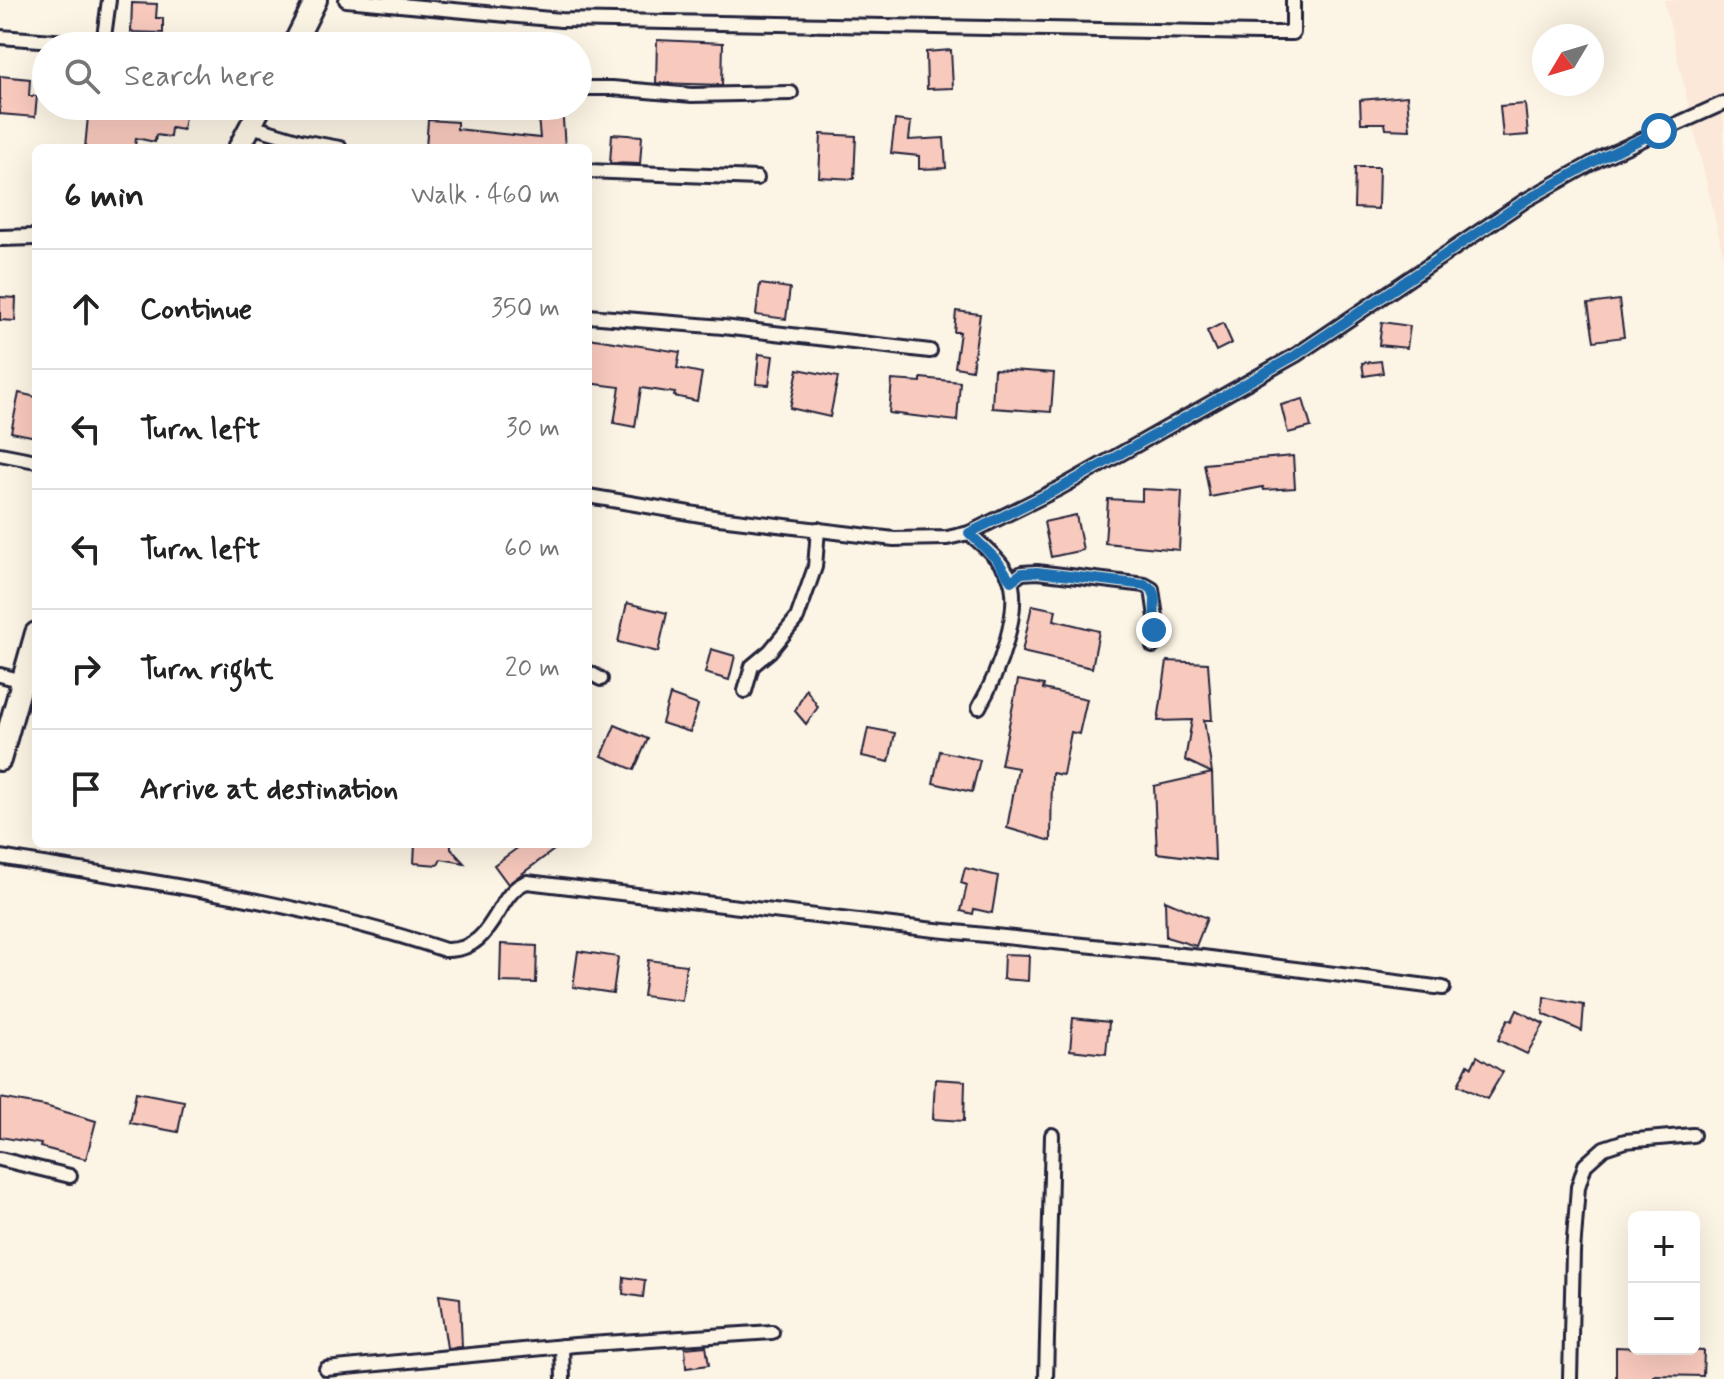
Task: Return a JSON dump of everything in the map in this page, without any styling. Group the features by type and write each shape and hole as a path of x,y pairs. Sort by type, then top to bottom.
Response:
{"highway":[{"path":"300,32 316,0"},
{"path":"241,144 254,120"},
{"path":"0,760 32,648"}],"street":[{"path":"105,32 109,0"},
{"path":"346,0 561,20 1259,33 1293,33 1293,0"},
{"path":"0,37 32,39"},
{"path":"592,88 692,95 791,93"},
{"path":"592,497 705,516 894,539 947,538 969,533 1060,488 1296,355 1526,200 1601,158 1724,103"},
{"path":"251,126 318,144"},
{"path":"592,171 757,178"},
{"path":"0,238 32,237"},
{"path":"592,316 723,327 930,351"},
{"path":"0,454 32,460"},
{"path":"745,691 752,666 770,651 797,618 815,567 818,529"},
{"path":"969,533 997,560 1011,581 1009,633 991,686 979,707"},
{"path":"1011,581 1022,573 1037,572 1145,585 1152,589 1155,597 1153,646"},
{"path":"592,674 601,679"},
{"path":"0,675 23,681"},
{"path":"0,857 289,905 370,925 445,950 457,950 476,941 501,912 510,895 527,882 926,929 1202,957 1443,988"},
{"path":"1046,1379 1052,1135"},
{"path":"1570,1379 1573,1252 1578,1187 1585,1165 1604,1148 1625,1141 1693,1135"},
{"path":"0,1159 70,1176"},
{"path":"326,1369 562,1346 772,1332"},
{"path":"562,1346 563,1379"}],"shaded area":[{"path":"1664,0 1724,0 1724,258"}],"building":[{"path":"132,3 157,4 156,18 163,18 163,32 131,32"},
{"path":"657,40 723,43 722,85 656,83"},
{"path":"951,50 953,88 927,89 926,52"},
{"path":"0,76 30,79 32,117 0,114"},
{"path":"1407,96 1410,130 1386,129 1385,123 1361,123 1360,100"},
{"path":"1525,104 1528,135 1503,137 1500,106"},
{"path":"88,120 184,120 183,130 171,128 170,137 156,135 155,142 136,138 135,144 85,144"},
{"path":"428,120 457,122 457,129 540,138 538,120 563,120 565,144 426,144"},
{"path":"895,120 911,122 909,140 944,138 946,168 919,169 919,156 891,153"},
{"path":"612,134 642,136 640,164 610,163"},
{"path":"821,134 856,136 854,179 819,177"},
{"path":"1355,167 1379,167 1378,209 1354,208"},
{"path":"760,284 790,288 786,319 756,315"},
{"path":"0,297 16,298 15,321 0,320"},
{"path":"1619,300 1624,337 1594,341 1588,304"},
{"path":"956,311 980,314 972,370 955,367 960,332 954,332"},
{"path":"1382,322 1410,326 1407,348 1379,345"},
{"path":"1223,323 1232,343 1216,351 1207,331"},
{"path":"592,339 680,352 677,368 702,373 697,401 674,396 675,393 641,388 635,427 614,423 620,387 592,384"},
{"path":"759,354 773,356 769,385 756,384"},
{"path":"1381,361 1383,373 1364,376 1362,363"},
{"path":"798,369 838,377 830,417 790,408"},
{"path":"994,369 1054,373 1051,412 992,408"},
{"path":"921,378 960,382 957,421 889,413 892,380 921,382"},
{"path":"19,393 32,396 32,436 11,432"},
{"path":"1303,399 1311,427 1288,433 1281,405"},
{"path":"1293,456 1295,488 1264,490 1263,487 1210,497 1204,464"},
{"path":"1142,489 1182,491 1179,550 1105,543 1108,499 1142,501"},
{"path":"1076,515 1083,550 1051,557 1044,522"},
{"path":"627,603 667,613 658,652 618,642"},
{"path":"1032,605 1056,610 1054,620 1099,631 1092,668 1022,652"},
{"path":"711,649 735,656 729,680 705,673"},
{"path":"1167,661 1208,663 1212,720 1204,720 1212,773 1185,760 1192,720 1158,721"},
{"path":"1018,680 1087,699 1079,734 1071,732 1063,775 1052,773 1051,841 1007,828 1018,768 1001,765"},
{"path":"806,689 818,707 806,724 795,711"},
{"path":"670,695 698,705 690,732 662,723"},
{"path":"615,725 648,739 634,770 602,756"},
{"path":"868,728 895,733 889,762 862,756"},
{"path":"940,751 980,760 972,792 933,783"},
{"path":"1212,773 1215,860 1157,853 1154,786"},
{"path":"415,848 451,848 464,863 441,859 438,865 414,863"},
{"path":"517,848 557,848 508,884 494,865"},
{"path":"965,868 998,876 992,913 974,909 973,914 961,911 967,885 961,883"},
{"path":"1165,900 1207,918 1196,946 1166,937"},
{"path":"501,944 537,946 536,983 500,982"},
{"path":"578,951 618,957 613,993 573,987"},
{"path":"1004,954 1029,955 1028,981 1003,979"},
{"path":"648,960 686,965 682,1001 643,996"},
{"path":"1544,997 1584,1005 1582,1031 1543,1014"},
{"path":"1517,1010 1544,1024 1527,1054 1498,1040 1508,1019 1512,1021"},
{"path":"1073,1018 1109,1022 1106,1054 1070,1050"},
{"path":"1477,1056 1503,1072 1487,1099 1458,1085 1468,1064 1472,1067"},
{"path":"935,1079 965,1081 964,1121 933,1119"},
{"path":"136,1092 184,1101 178,1132 130,1123"},
{"path":"0,1098 45,1106 96,1121 86,1159 40,1147 41,1144 0,1137"},
{"path":"624,1277 645,1280 643,1297 623,1294"},
{"path":"439,1295 460,1298 462,1347 447,1348"},
{"path":"706,1346 709,1365 686,1368 685,1348"},
{"path":"1616,1347 1628,1348 1628,1355 1700,1355 1700,1351 1704,1351 1703,1376 1653,1375 1653,1379 1616,1379"}],"route":[{"path":"1154,630 1155,597 1152,589 1145,585 1037,572 1022,573 1011,581 997,560 969,533 1060,488 1296,355 1526,200 1601,158 1659,131"}]}
